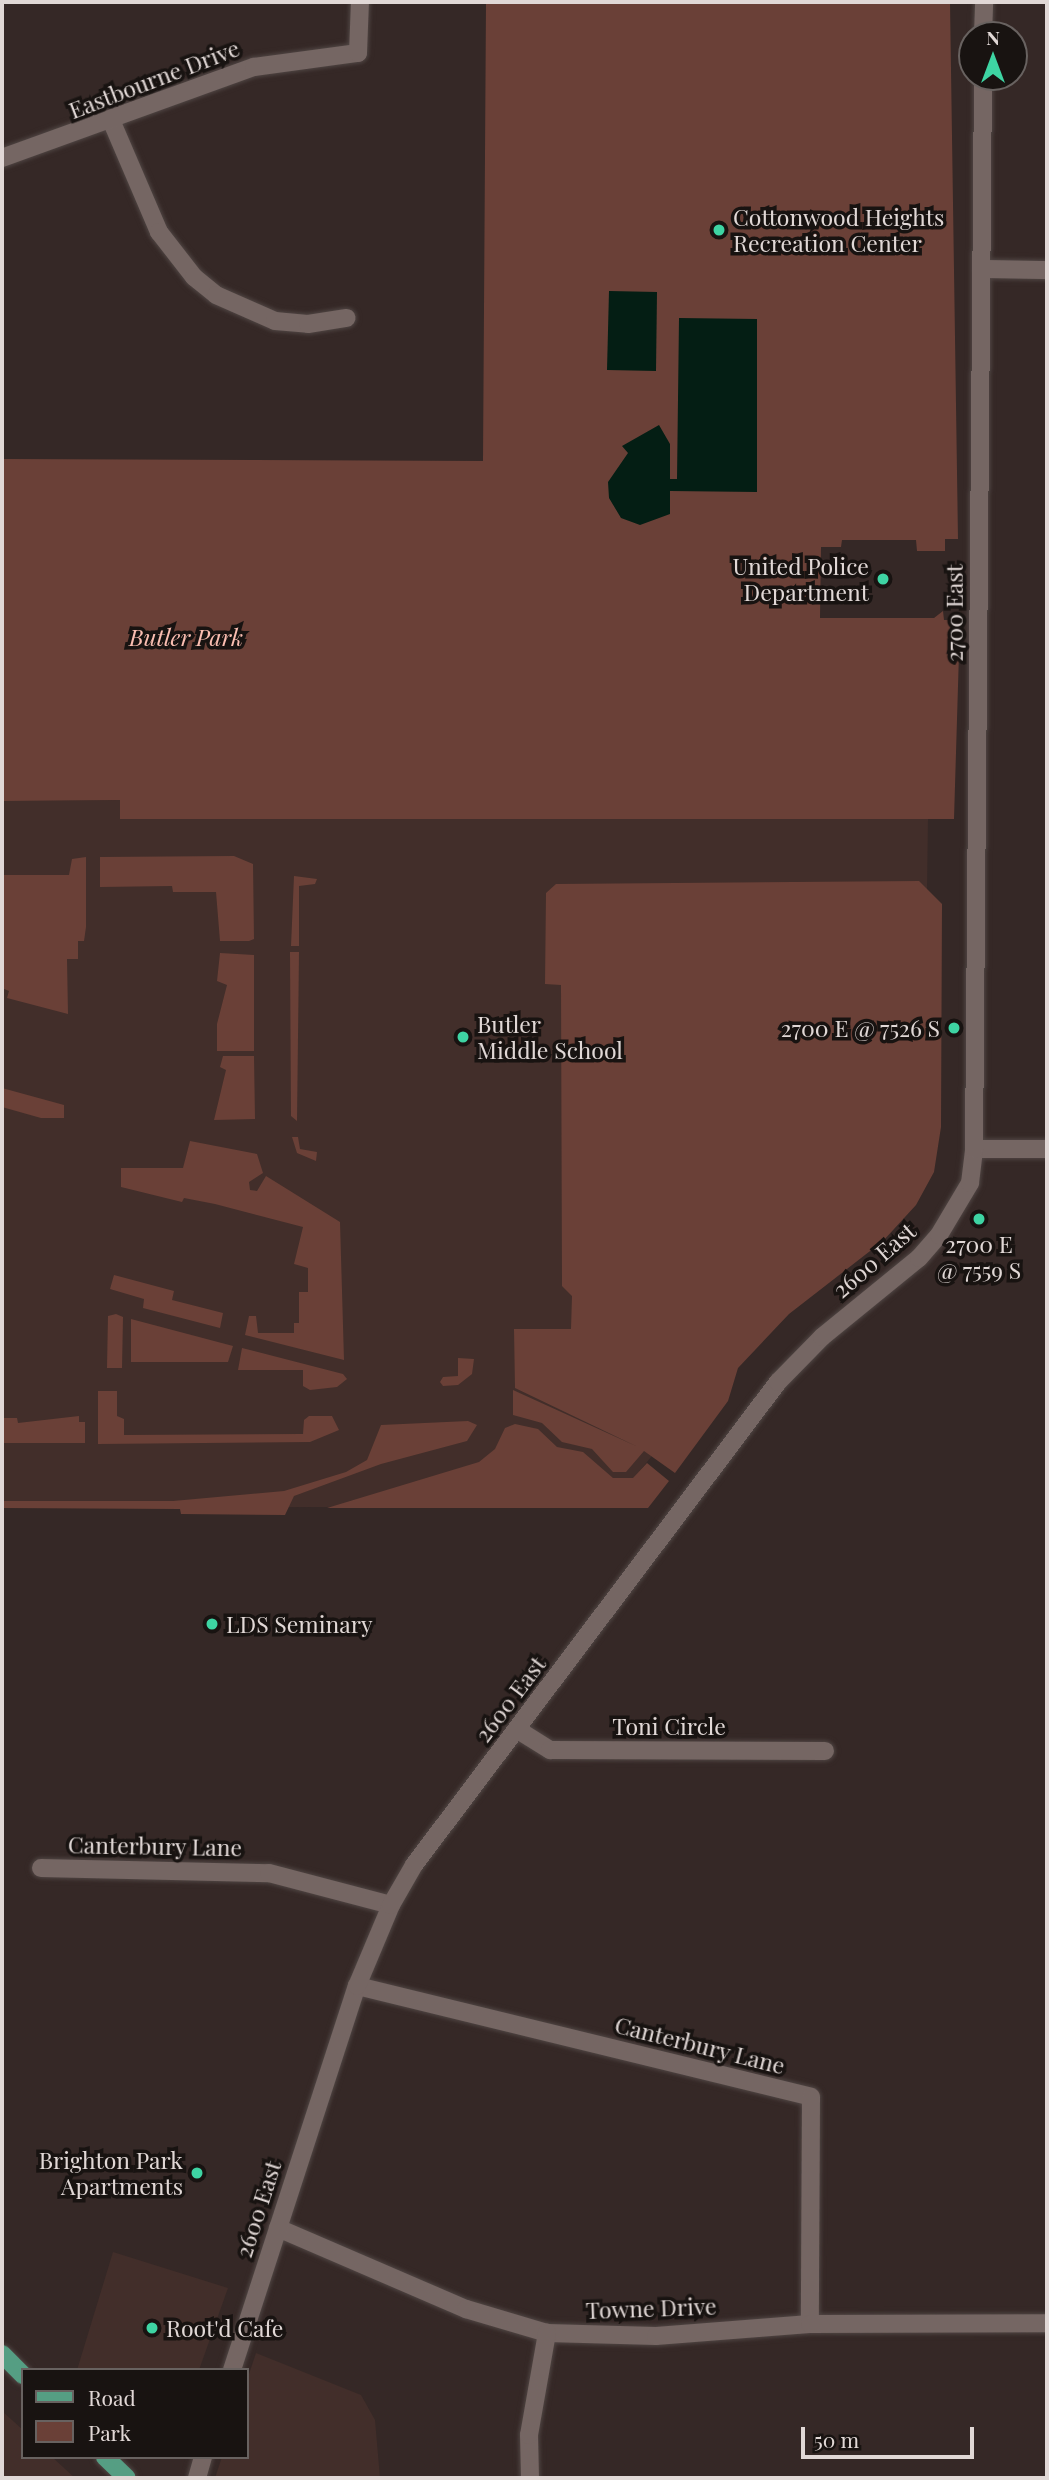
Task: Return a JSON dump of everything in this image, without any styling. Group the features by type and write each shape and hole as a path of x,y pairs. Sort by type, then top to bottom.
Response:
{"main road":[{"path":"2,2354 21,2373"},
{"path":"107,2459 127,2478"}],"street":[{"name":"Eastbourne Drive","path":"2,158 254,67 358,53 360,2"},
{"path":"983,21 984,2"},
{"name":"2700 East","path":"974,1149 983,91"},
{"path":"111,120 159,232 194,277 216,295 275,321 309,324 347,318"},
{"path":"981,269 1047,270"},
{"path":"974,1149 1047,1149"},
{"name":"2600 East","path":"233,2368 357,1986 391,1905 441,1828 518,1730 778,1382 821,1337 919,1258 939,1235 970,1183 974,1149"},
{"name":"Toni Circle","path":"518,1730 550,1750 825,1751"},
{"name":"Canterbury Lane","path":"41,1868 269,1873 391,1905"},
{"name":"Canterbury Lane","path":"357,1986 811,2097 810,2324"},
{"name":"Towne Drive","path":"278,2228 466,2309 547,2333 656,2336 810,2324 1047,2323"},
{"path":"530,2478 529,2435 547,2333"},
{"path":"197,2478 202,2459"}],"shaded area":[{"path":"609,291 657,292 656,371 607,370"},
{"path":"679,318 757,319 757,492 670,491 670,514 640,525 621,518 609,498 608,482 628,453 622,446 659,425 670,444 670,479 677,479"},
{"name":"Butler Middle School","path":"120,800 121,819 928,819 923,1186 725,1367 633,1479 580,1506 2,1508 2,801"},
{"path":"113,2252 228,2288 200,2368 78,2368"},
{"path":"256,2353 361,2395 375,2420 380,2478 215,2478 221,2459 248,2459 248,2377"},
{"path":"2,2411 21,2428 21,2459 54,2459 75,2478 2,2478"}],"green space":[{"name":"Cottonwood Heights Recreation Center","path":"486,2 950,2 958,539 945,539 945,551 917,551 916,540 842,540 841,547 821,547 820,618 934,618 943,611 944,620 960,620 954,819 120,819 120,800 2,801 2,459 483,461"},
{"path":"234,856 253,864 254,939 249,941 220,941 216,892 173,892 172,886 100,887 100,857"},
{"path":"86,857 86,927 84,941 78,941 78,959 67,959 68,1014 7,998 9,991 2,988 2,875 69,875 72,859"},
{"path":"294,876 317,879 315,884 299,886 299,946 291,946"},
{"path":"919,881 942,904 941,1127 934,1172 916,1205 883,1241 789,1314 738,1368 728,1401 675,1473 644,1451 626,1472 613,1472 592,1449 562,1442 542,1423 513,1415 513,1390 638,1447 515,1388 514,1329 571,1329 572,1296 562,1286 561,985 545,984 546,893 556,884"},
{"path":"290,952 299,952 297,1121 291,1116"},
{"path":"220,953 254,955 254,1051 217,1051 217,1024 227,985 217,981"},
{"path":"223,1056 254,1056 255,1119 214,1120 226,1070 220,1067"},
{"path":"2,1088 64,1105 64,1118 41,1118 2,1107"},
{"path":"292,1137 298,1137 300,1149 317,1152 316,1161 297,1153"},
{"path":"190,1141 257,1154 263,1173 249,1182 250,1190 257,1191 266,1176 340,1222 344,1360 245,1335 249,1316 256,1316 258,1333 294,1333 294,1323 299,1323 299,1292 308,1292 308,1268 294,1264 303,1227 215,1204 184,1198 182,1202 121,1187 121,1168 183,1168"},
{"path":"114,1275 174,1291 172,1300 223,1313 220,1328 143,1308 144,1299 110,1289"},
{"path":"116,1314 123,1317 122,1368 107,1368 108,1316"},
{"path":"131,1319 233,1346 228,1362 131,1362"},
{"path":"242,1348 343,1374 347,1379 337,1387 310,1390 303,1386 303,1370 238,1370"},
{"path":"458,1358 474,1359 472,1374 458,1385 443,1386 440,1382 443,1377 458,1376"},
{"path":"98,1391 117,1391 117,1416 124,1419 124,1435 303,1434 304,1420 309,1416 332,1416 339,1430 310,1442 98,1444"},
{"path":"79,1416 79,1422 85,1422 85,1443 2,1443 2,1418 17,1418 18,1423"},
{"path":"468,1421 477,1425 467,1441 381,1464 294,1496 285,1515 181,1514 180,1509 2,1508 2,1501 173,1501 284,1491 346,1472 367,1460 381,1425"},
{"path":"515,1424 538,1429 557,1447 583,1452 613,1478 633,1478 647,1463 669,1481 648,1508 327,1508 479,1462 495,1449 505,1428"}],"place":[{"name":"Cottonwood Heights Recreation Center","path":"719,230"},
{"name":"United Police Department","path":"883,579"},
{"name":"2700 E @ 7526 S","path":"954,1028"},
{"name":"Butler Middle School","path":"463,1037"},
{"name":"2700 E @ 7559 S","path":"979,1219"},
{"name":"LDS Seminary","path":"212,1624"},
{"name":"Brighton Park Apartments","path":"197,2173"},
{"name":"Root'd Cafe","path":"152,2328"}],"park label":[{"name":"Butler Park","path":"186,637"}]}
